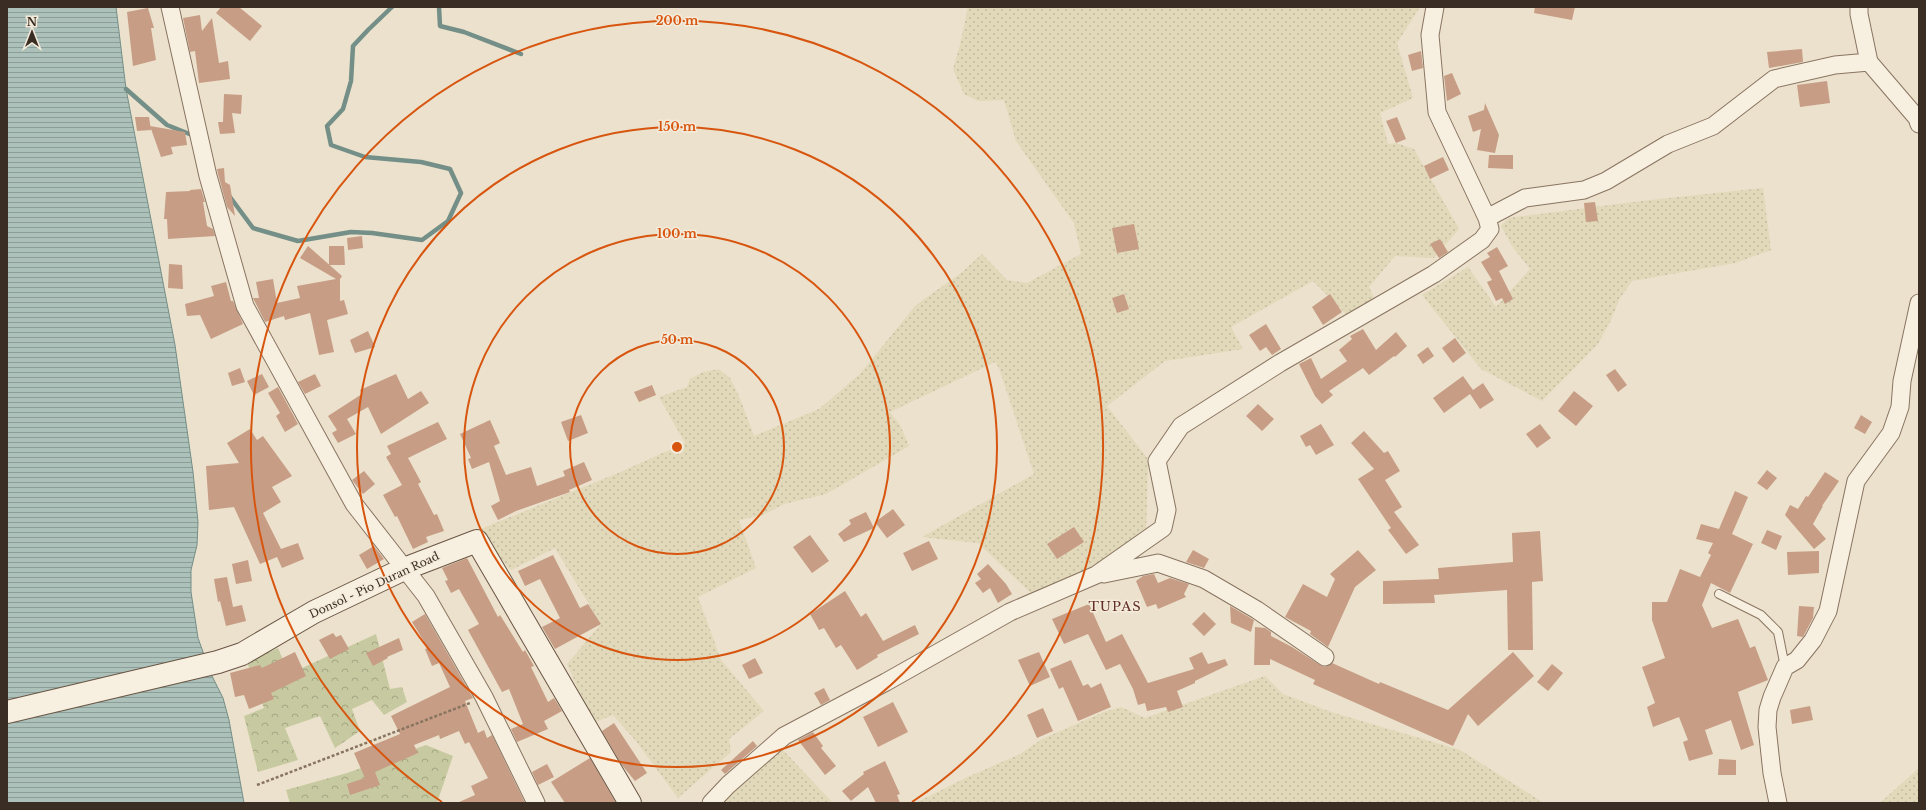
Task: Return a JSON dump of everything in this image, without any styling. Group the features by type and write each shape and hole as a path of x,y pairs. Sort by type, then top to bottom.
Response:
{"main road":[{"name":"Donsol - Pio Duran Road","path":"7,712 218,662 242,654 261,645 314,612 404,569 477,541 630,803"}],"street":[{"path":"170,7 208,176 244,306 354,504 426,596 484,697 536,803"},
{"path":"711,803 728,785 784,736 886,682 1010,612 1096,575 1163,528 1168,510 1157,461 1181,426 1280,363 1434,274 1482,240 1490,229 1488,218 1437,112 1430,35 1435,7"},
{"path":"1859,7 1868,62 1917,118 1919,124"},
{"path":"1488,218 1525,198 1584,190 1606,181 1668,144 1713,126 1774,79 1835,65 1868,62"},
{"path":"1778,803 1769,743 1768,710 1772,697 1786,667 1797,660 1812,640 1828,611 1856,480 1891,433 1900,407 1902,381 1919,303"},
{"path":"1096,575 1158,563 1204,579 1257,610 1325,657"}],"lane":[{"path":"1719,594 1761,615 1778,632 1786,667"}],"path":[{"path":"258,785 484,697"}],"shaded area":[{"path":"968,7 1420,7 1397,43 1413,98 1380,113 1388,144 1396,143 1414,149 1459,229 1434,258 1395,256 1369,287 1374,298 1350,318 1313,281 1231,327 1243,349 1165,361 1107,406 1148,459 1146,537 1108,561 1032,594 978,543 922,537 1034,474 999,368 995,362 890,412 900,425 909,446 826,494 784,504 763,515 739,520 756,568 698,597 721,660 764,711 729,739 731,752 678,798 636,741 613,715 593,723 567,664 601,624 555,548 511,570 476,531 618,473 685,443 659,397 687,387 690,379 703,372 719,369 730,378 739,396 754,436 819,409 860,374 916,305 961,273 982,254 1007,280 1027,283 1081,254 1074,223 1016,141 1004,100 978,101 964,94 953,69"},
{"path":"1763,188 1771,250 1735,263 1632,281 1620,298 1611,320 1598,344 1542,401 1481,369 1422,295 1468,267 1496,307 1530,269 1512,246 1501,226 1509,218 1641,201"},
{"path":"1265,676 1283,694 1331,712 1460,750 1544,803 915,803 970,776 1020,754 1042,739 1104,712 1121,707 1145,718"},
{"path":"781,748 833,803 722,803 734,789"},
{"path":"1919,768 1919,803 1880,803"}],"green space":[{"path":"376,634 390,689 402,687 407,702 384,715 372,700 352,709 360,731 335,748 320,716 285,728 298,760 258,772 244,716 264,708 247,662 278,648 289,674"},
{"path":"426,745 453,756 437,803 290,803 286,790 347,773"}],"water":[{"path":"7,7 116,7 126,89 175,345 193,472 198,522 197,545 191,570 191,592 198,638 211,674 223,698 229,720 244,803 7,803"}],"building":[{"path":"221,7 239,7 262,26 250,41 216,13"},
{"path":"1535,7 1575,7 1572,20 1534,13"},
{"path":"148,8 154,28 151,28 156,60 133,66 127,12"},
{"path":"200,15 202,31 212,18 219,63 228,61 230,79 199,83 195,51 190,52 183,18"},
{"path":"1802,49 1803,62 1769,68 1767,52"},
{"path":"1421,51 1423,68 1412,71 1408,55"},
{"path":"1452,73 1461,94 1447,101 1444,76"},
{"path":"1827,81 1830,103 1800,107 1797,85"},
{"path":"224,94 242,95 241,114 232,113 235,133 220,134 218,122 223,122"},
{"path":"1485,103 1499,135 1495,153 1477,150 1481,129 1473,132 1468,116 1484,110"},
{"path":"135,117 149,117 151,130 137,131"},
{"path":"1397,117 1406,139 1396,143 1386,121"},
{"path":"150,126 185,132 187,145 171,147 173,154 161,157"},
{"path":"1489,155 1513,155 1513,169 1488,168"},
{"path":"1443,157 1449,170 1430,179 1424,166"},
{"path":"224,168 225,182 230,185 235,216 227,207 218,174 217,169"},
{"path":"201,189 205,202 203,202 207,226 213,229 215,236 168,239 167,219 164,219 166,192"},
{"path":"1595,202 1598,221 1586,222 1584,203"},
{"path":"1134,224 1139,249 1117,253 1112,228"},
{"path":"362,236 363,248 348,250 347,238"},
{"path":"1440,239 1448,252 1439,258 1430,244"},
{"path":"308,246 342,276 340,279 340,301 344,300 348,314 327,320 334,352 319,355 310,313 285,320 284,316 265,322 253,298 259,298 256,282 273,279 277,303 300,298 297,286 336,279 300,258"},
{"path":"329,246 344,246 345,265 329,265"},
{"path":"1497,247 1508,266 1499,271 1513,299 1505,304 1502,298 1496,301 1487,282 1492,280 1481,262 1490,257 1487,253"},
{"path":"169,264 182,265 183,289 168,288"},
{"path":"226,282 231,301 233,301 243,324 211,339 200,315 187,316 185,304 214,296 211,286"},
{"path":"1124,294 1129,309 1117,313 1112,298"},
{"path":"1330,294 1342,312 1323,325 1312,307"},
{"path":"1266,324 1281,349 1272,355 1266,347 1260,351 1249,335"},
{"path":"1363,329 1376,350 1396,332 1407,346 1395,357 1394,356 1369,375 1363,368 1329,391 1333,395 1322,404 1315,396 1299,364 1311,358 1321,379 1347,361 1339,350 1352,339 1350,336"},
{"path":"368,331 375,347 355,353 350,340"},
{"path":"1455,338 1466,353 1453,363 1442,348"},
{"path":"1428,347 1434,356 1423,364 1417,355"},
{"path":"240,368 245,382 232,386 228,373"},
{"path":"1615,369 1627,385 1618,392 1606,375"},
{"path":"262,374 269,387 254,395 247,381"},
{"path":"315,374 321,386 305,394 298,382"},
{"path":"396,374 408,399 421,391 429,403 381,434 368,407 347,419 356,434 338,443 332,433 337,430 328,416 362,394 360,390"},
{"path":"1463,376 1473,390 1483,383 1494,400 1480,409 1470,394 1444,413 1433,398"},
{"path":"652,385 656,395 639,402 634,392"},
{"path":"278,387 298,424 285,432 276,416 280,413 268,393"},
{"path":"1574,391 1593,406 1576,426 1558,411"},
{"path":"1258,404 1274,419 1262,431 1246,416"},
{"path":"581,415 588,433 568,441 561,422"},
{"path":"1861,415 1872,422 1865,434 1854,428"},
{"path":"490,420 500,443 494,446 506,475 531,467 537,486 565,476 563,471 584,462 592,480 569,490 570,492 516,511 498,520 491,506 500,501 489,462 472,469 468,459 471,458 460,434"},
{"path":"438,422 447,439 408,458 421,482 418,484 434,515 437,514 444,531 426,537 428,542 413,549 397,516 395,517 383,495 402,485 386,457 391,454 387,446"},
{"path":"1321,424 1334,445 1316,455 1310,445 1306,447 1300,436"},
{"path":"1540,424 1551,438 1537,448 1526,434"},
{"path":"250,429 257,440 263,436 292,476 272,487 281,502 263,513 281,549 298,543 304,559 282,568 277,557 260,564 234,507 209,510 206,466 239,463 227,443"},
{"path":"1364,431 1384,453 1388,451 1400,471 1385,480 1402,507 1394,512 1419,545 1406,554 1388,530 1391,528 1358,479 1374,469 1351,443"},
{"path":"1767,470 1777,478 1767,490 1757,483"},
{"path":"364,471 375,484 363,494 352,480"},
{"path":"1825,472 1839,481 1822,506 1813,524 1826,539 1814,549 1785,515 1790,505 1798,509 1806,496 1808,497"},
{"path":"1735,491 1748,497 1732,534 1753,544 1730,593 1711,583 1702,605 1712,628 1738,619 1750,648 1755,646 1768,680 1738,692 1754,745 1741,750 1731,720 1705,730 1713,754 1689,761 1683,742 1688,740 1679,717 1653,727 1647,707 1655,703 1642,667 1665,658 1652,620 1652,602 1667,602 1680,569 1700,577 1711,555 1708,553 1713,543 1696,539 1701,524 1719,529"},
{"path":"893,509 905,525 887,538 875,522"},
{"path":"866,512 874,528 844,542 838,534 851,524 849,520"},
{"path":"1074,527 1084,542 1057,559 1047,544"},
{"path":"1767,530 1782,536 1776,550 1761,543"},
{"path":"1540,531 1543,581 1532,582 1533,650 1508,650 1507,590 1434,595 1435,603 1383,604 1383,581 1439,579 1438,568 1513,562 1512,533"},
{"path":"810,535 829,561 812,573 793,547"},
{"path":"929,541 938,559 912,571 903,553"},
{"path":"374,546 384,559 367,569 359,555"},
{"path":"1193,550 1209,559 1204,568 1186,562"},
{"path":"1358,550 1376,570 1355,587 1328,647 1310,634 1311,631 1285,617 1303,584 1327,597 1335,579 1330,574"},
{"path":"1819,551 1819,573 1788,575 1787,552"},
{"path":"553,555 580,608 588,604 601,624 555,649 542,627 560,618 540,579 525,586 518,571"},
{"path":"467,558 498,617 500,615 523,652 525,650 534,666 531,667 548,702 554,698 562,711 544,721 548,729 517,742 511,729 523,724 509,689 502,692 468,630 479,624 459,589 451,593 445,581 448,580 442,568"},
{"path":"248,560 252,581 236,584 232,564"},
{"path":"988,564 1006,584 1012,594 998,603 990,588 983,593 975,583 981,579 977,574"},
{"path":"1154,574 1158,583 1170,578 1189,584 1184,594 1186,597 1158,609 1156,604 1147,607 1136,581 1143,576"},
{"path":"227,577 233,607 242,605 246,621 226,626 220,601 218,602 214,579"},
{"path":"845,591 861,617 866,613 883,641 915,625 919,634 877,655 878,657 857,670 841,645 836,648 824,628 819,630 810,614"},
{"path":"1089,604 1106,642 1122,634 1148,683 1194,669 1189,658 1202,652 1208,664 1225,659 1228,665 1177,691 1183,707 1168,712 1166,707 1147,711 1145,703 1138,705 1133,689 1120,664 1106,670 1088,634 1064,644 1052,619"},
{"path":"1230,606 1254,620 1251,632 1231,623"},
{"path":"1799,606 1814,607 1813,618 1803,637 1797,636"},
{"path":"1204,612 1216,624 1204,636 1192,624"},
{"path":"425,614 473,698 465,701 478,733 484,730 487,738 492,735 525,803 457,803 475,795 471,786 488,778 469,742 465,744 459,731 440,739 439,735 414,745 418,753 375,772 380,785 350,795 347,784 365,778 354,753 400,734 391,716 450,687 439,663 432,666 425,649 428,648 412,622"},
{"path":"1255,627 1265,628 1271,632 1271,636 1292,647 1320,665 1325,667 1332,663 1379,684 1380,682 1448,710 1513,652 1534,676 1478,726 1468,714 1453,746 1313,684 1315,680 1270,659 1270,665 1254,665"},
{"path":"333,633 336,637 341,635 349,649 330,659 319,640"},
{"path":"399,638 403,650 387,657 388,658 373,666 366,653"},
{"path":"295,652 306,676 271,693 274,699 249,709 244,695 235,697 230,673 260,665 262,668"},
{"path":"1039,652 1050,677 1030,686 1018,660"},
{"path":"755,658 763,673 749,679 742,665"},
{"path":"1071,660 1083,686 1088,684 1091,688 1101,683 1111,707 1078,721 1063,687 1059,689 1050,669"},
{"path":"1552,664 1563,673 1548,691 1537,682"},
{"path":"824,688 830,700 821,705 814,693"},
{"path":"893,702 908,732 878,747 863,717"},
{"path":"1810,706 1813,720 1792,724 1790,710"},
{"path":"1043,708 1053,731 1037,738 1027,715"},
{"path":"614,723 647,773 635,781 621,764 602,731"},
{"path":"813,732 823,746 821,748 836,766 825,775 798,740"},
{"path":"753,741 757,746 725,774 721,770"},
{"path":"590,758 616,803 565,803 551,782"},
{"path":"1719,759 1736,760 1736,775 1718,775"},
{"path":"885,761 900,794 897,795 900,803 876,803 868,787 851,801 842,791 864,774 863,772"},
{"path":"547,764 554,777 538,785 532,772"}],"waterway":[{"path":"230,197 253,228 298,241 351,232 372,233 422,240 448,221 461,193 450,169 421,162 365,157 331,145 327,126 343,109 351,81 353,46 392,7"},
{"path":"439,7 440,26 464,32 521,54"},
{"path":"126,89 167,125 192,135 194,139"}],"district":[{"name":"TUPAS","path":"1115,606"}]}
